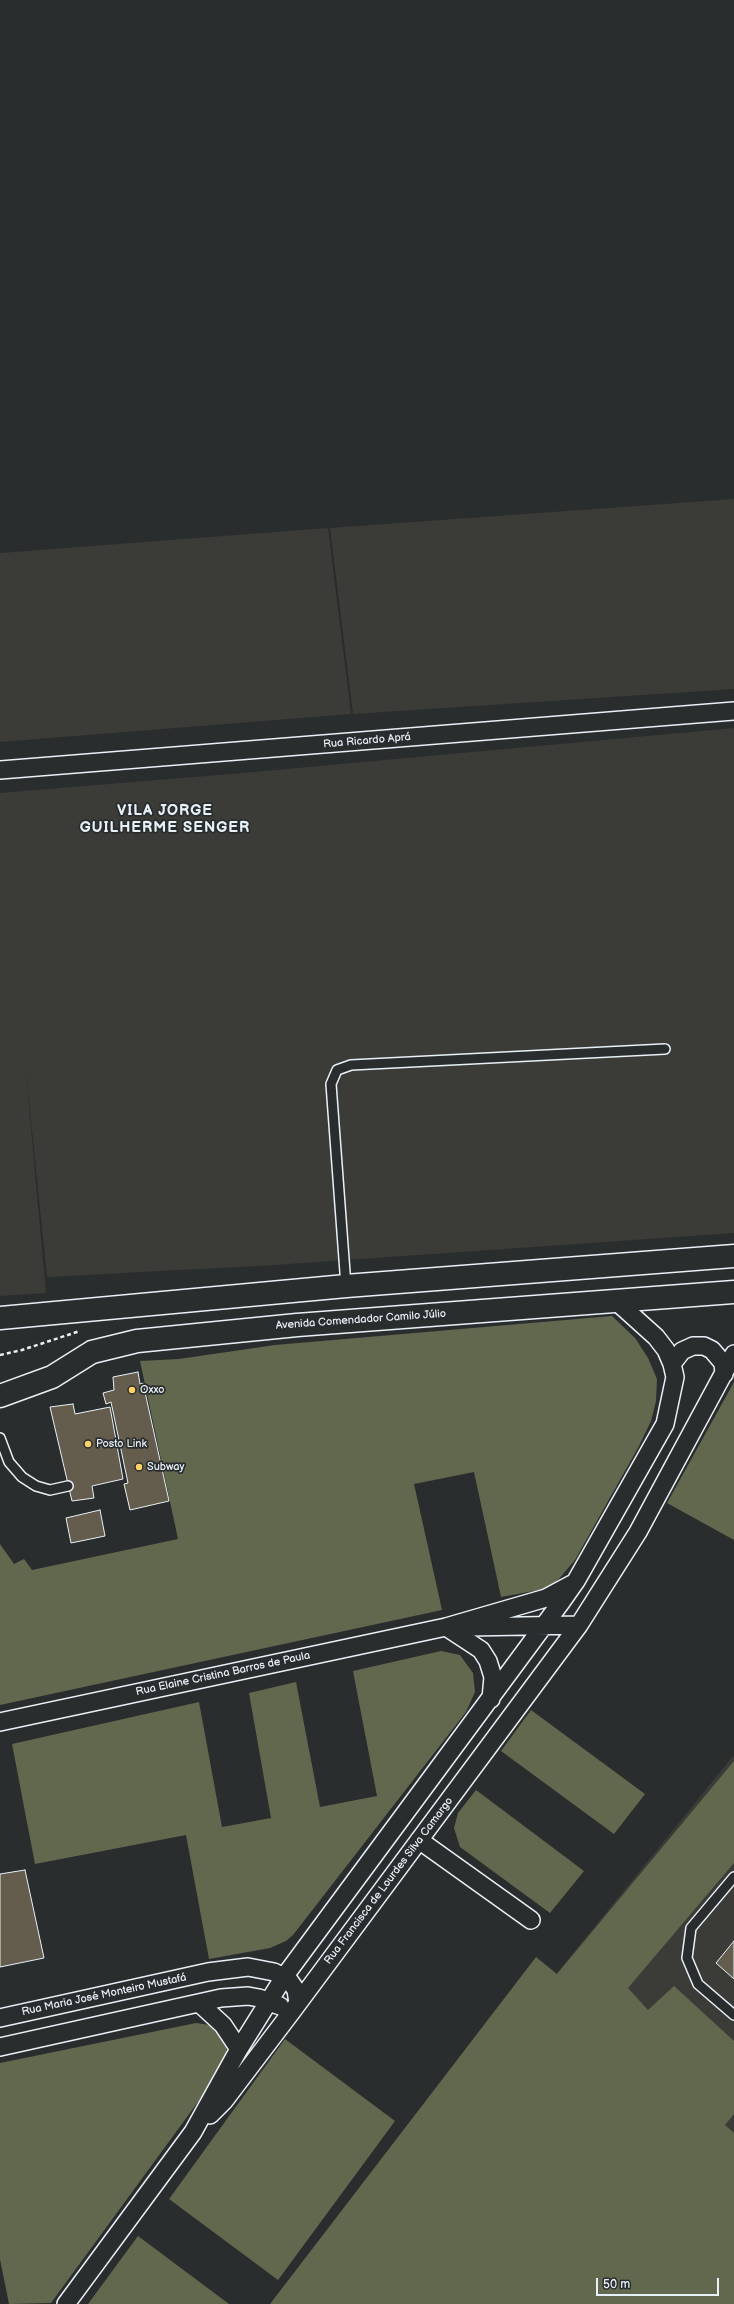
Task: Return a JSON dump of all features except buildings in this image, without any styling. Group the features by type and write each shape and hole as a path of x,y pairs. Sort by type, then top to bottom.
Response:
{"main road":[{"path":"0,1318 346,1286 734,1256"},
{"name":"Avenida Comendador Camilo Júlio","path":"0,1396 52,1377 92,1352 137,1341 297,1325 734,1292"}],"street":[{"name":"Rua Ricardo Aprá","path":"0,770 734,711"},
{"name":"Rua Francisca de Lourdes Silva Camargo","path":"66,2304 193,2132 239,2049 270,2002 284,1977 491,1700 576,1581 665,1424 674,1377 672,1364 666,1350 656,1337 616,1301"},
{"path":"672,1364 682,1351 693,1346 704,1346 712,1350 723,1363 724,1374"},
{"name":"Rua Francisca de Lourdes Silva Camargo","path":"193,2132 224,2101 296,2007 580,1623 638,1532 734,1354"},
{"name":"Rua Elaine Cristina Barros de Paula","path":"0,1722 446,1627 536,1601 564,1589 576,1581"},
{"name":"Rua Elaine Cristina Barros de Paula","path":"536,1601 553,1599 562,1601"},
{"path":"545,1626 580,1623 582,1614 579,1607 562,1601"},
{"name":"Rua Elaine Cristina Barros de Paula","path":"446,1627 545,1626"},
{"path":"446,1627 481,1650 488,1661 493,1677 491,1700"},
{"path":"420,1840 531,1920"},
{"name":"Rua Maria José Monteiro Mustafá","path":"0,2018 208,1972 248,1967 264,1970 284,1977"},
{"path":"208,1972 216,1973 223,1982 221,1994 216,1999"},
{"path":"0,2047 216,1999 248,1996 296,2007 293,1984 284,1977"},
{"path":"199,2003 223,2025 239,2049"}],"lane":[{"path":"346,1286 331,1084 337,1070 351,1065 665,1049"},
{"path":"0,1441 9,1462 22,1477 36,1486 50,1490 68,1486"},
{"path":"734,1877 691,1928 687,1958 698,1984 734,2015"}],"shaded area":[{"path":"734,499 734,689 353,714 330,528"},
{"path":"328,528 351,714 0,742 0,553"},
{"path":"734,728 734,1233 275,1265 47,1277 25,1063 46,1293 0,1296 0,793 254,772"},
{"path":"734,1755 734,2153 556,1974"}],"green space":[{"path":"612,1316 635,1338 648,1358 657,1379 656,1401 651,1421 639,1446 575,1560 558,1580 545,1589 501,1597 474,1472 414,1484 442,1610 0,1705 0,1544 14,1564 24,1559 32,1570 178,1539 140,1361 179,1359 275,1345"},
{"path":"734,1382 734,1540 667,1503"},
{"path":"441,1651 460,1655 473,1673 475,1692 466,1712 293,1935 286,1941 270,1948 209,1959 186,1835 35,1864 12,1744 199,1702 222,1827 271,1818 249,1693 296,1682 320,1807 377,1796 353,1671"},
{"path":"531,1710 645,1794 614,1834 501,1751"},
{"path":"734,1761 734,1863 628,1988 648,2010 674,1986 734,2041 734,2114 725,2125 734,2133 734,2304 270,2304 536,1957 557,1974"},
{"path":"476,1790 584,1871 550,1913 460,1847 454,1828 458,1813"},
{"path":"196,2023 210,2025 220,2034 227,2047 225,2065 51,2303 9,2304 0,2259 0,2063"},
{"path":"285,2039 395,2121 278,2280 169,2199"},
{"path":"138,2236 229,2304 88,2304"}],"place":[{"name":"Oxxo","path":"132,1390"},
{"name":"Posto Link","path":"88,1444"},
{"name":"Subway","path":"139,1467"}],"district":[{"name":"VILA JORGE GUILHERME SENGER","path":"165,820"}]}
